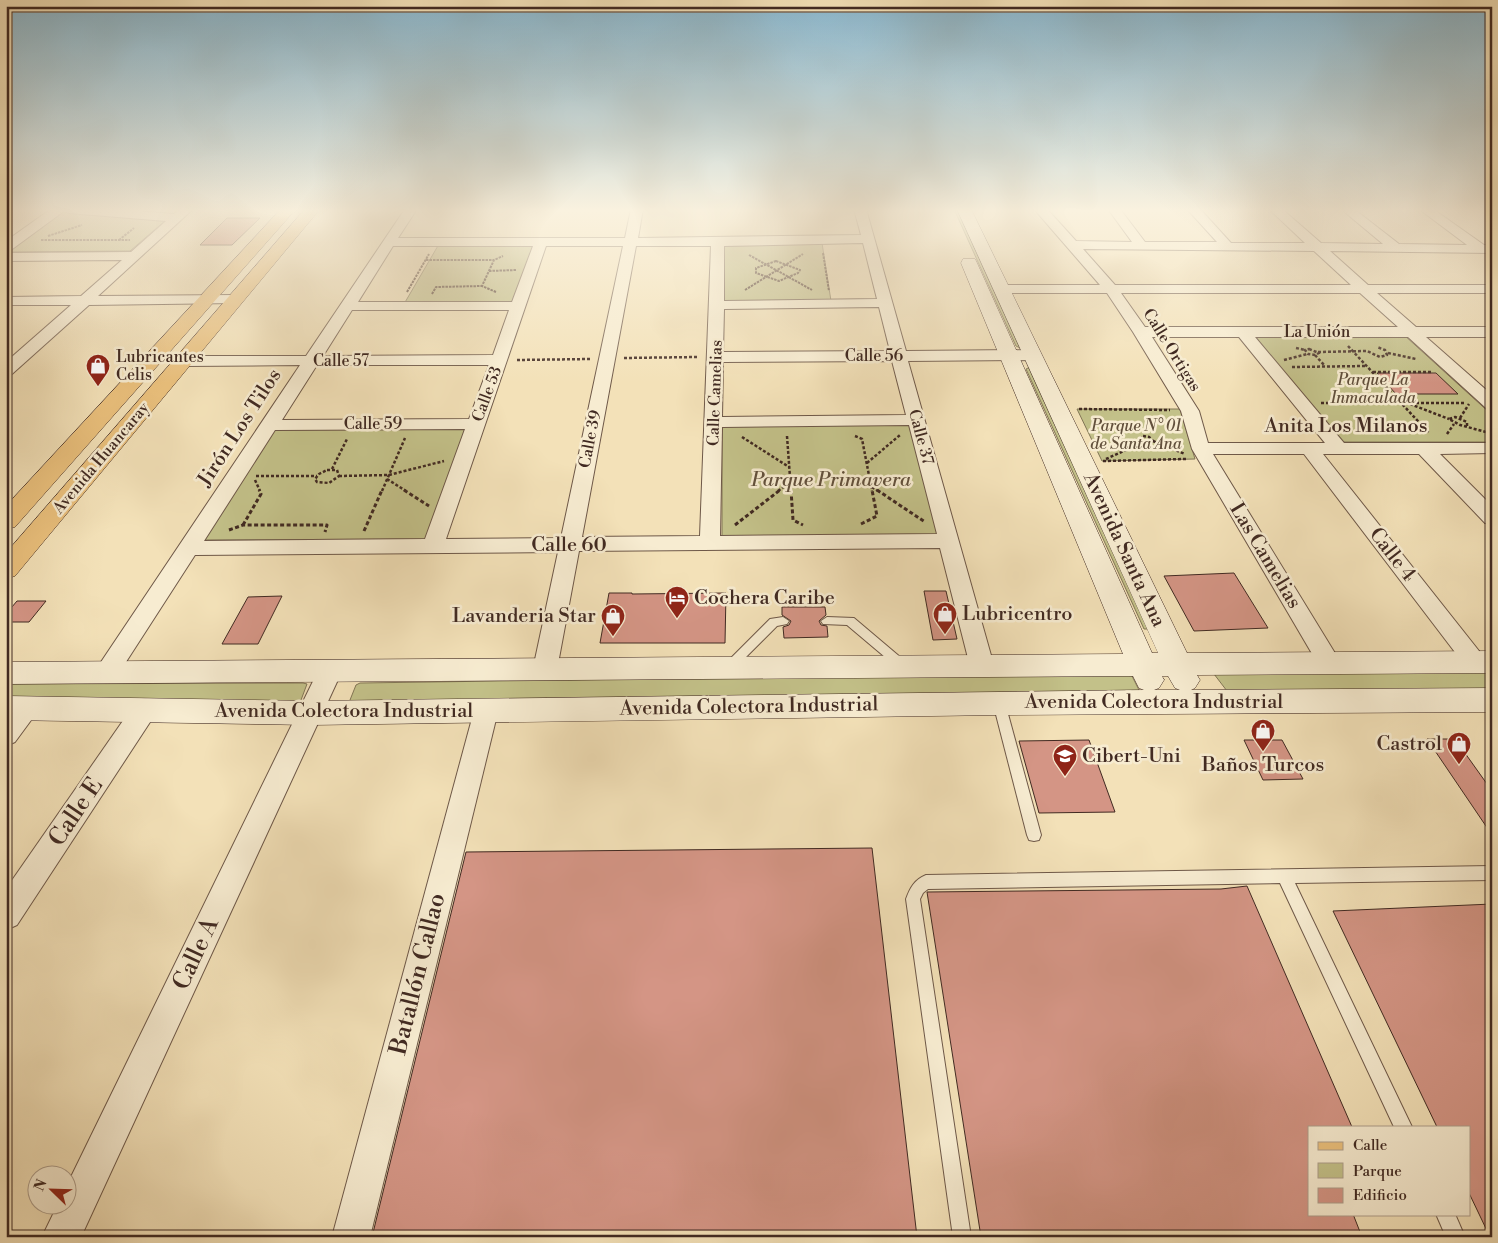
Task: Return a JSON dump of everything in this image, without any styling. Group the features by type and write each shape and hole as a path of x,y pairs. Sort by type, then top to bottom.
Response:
{"main road":[{"name":"Avenida Huancaray","path":"6,522 236,267"},
{"name":"Avenida Huancaray","path":"6,570 263,267"},
{"name":"Avenida Santa Ana","path":"971,267 1158,702"},
{"name":"Avenida Santa Ana","path":"992,267 1195,702"},
{"name":"Avenida Colectora Industrial","path":"6,673 1484,662"},
{"name":"Avenida Colectora Industrial","path":"17,708 311,712 999,703 1492,700"}],"street":[{"path":"6,371 122,267"},
{"name":"Jirón Los Tilos","path":"107,672 373,267"},
{"name":"Calle 53","path":"433,546 532,267"},
{"name":"Calle 39","path":"545,669 624,267"},
{"name":"Calle Camelias","path":"710,543 718,267"},
{"name":"Calle 37","path":"875,267 982,666"},
{"name":"Calle Ortigas","path":"1092,267 1111,289 1141,332 1190,411 1194,454"},
{"path":"1340,267 1492,404"},
{"path":"1002,289 1492,289"},
{"path":"6,301 236,299"},
{"path":"717,305 831,302 885,303"},
{"path":"347,306 519,303"},
{"name":"La Unión","path":"1141,332 1492,332"},
{"path":"1243,332 1338,448"},
{"path":"6,356 24,355"},
{"name":"Calle 56","path":"716,357 1032,355"},
{"name":"Calle 57","path":"184,361 499,360"},
{"path":"1471,386 1492,386"},
{"path":"714,422 916,420"},
{"name":"Calle 59","path":"269,425 476,424"},
{"path":"1428,442 1492,518"},
{"name":"Anita Los Milanos","path":"1194,454 1428,442 1492,448"},
{"name":"Calle 4","path":"1309,448 1484,662"},
{"name":"Las Camelias","path":"1194,454 1329,663"},
{"name":"Calle 60","path":"189,548 949,541"},
{"name":"Calle A","path":"61,1237 330,671"},
{"path":"6,735 17,708"},
{"name":"Calle E","path":"6,915 145,709"},
{"name":"Batallón Callao","path":"351,1237 486,711"}],"lane":[{"path":"728,668 774,622 783,621"},
{"path":"827,621 850,621 903,666"},
{"path":"999,703 1034,835"},
{"path":"962,1237 913,899 918,888 926,882 1492,874"},
{"path":"1284,876 1403,1126"},
{"path":"1446,1216 1456,1237"}],"path":[{"path":"399,306 422,267"},
{"path":"482,286 490,267"},
{"path":"758,267 754,271 759,275 779,281 798,274 800,270 794,267"},
{"path":"770,267 831,302"},
{"path":"744,291 783,267"},
{"path":"825,267 831,302"},
{"path":"489,270 516,270"},
{"path":"436,287 482,286 519,303"},
{"path":"1344,342 1401,403 1428,442"},
{"path":"1367,351 1368,347"},
{"path":"1372,347 1382,349 1388,354 1422,360"},
{"path":"1308,354 1306,349 1318,352 1367,351 1380,357 1388,354"},
{"path":"1315,355 1319,354 1318,352"},
{"path":"1276,362 1308,354 1315,355 1324,365"},
{"path":"499,360 716,357"},
{"path":"1290,367 1324,365 1367,366"},
{"path":"1372,372 1432,372"},
{"path":"1320,403 1476,403"},
{"path":"1408,403 1449,419 1458,426 1467,426 1492,434"},
{"path":"1460,418 1470,403"},
{"path":"1078,409 1170,410"},
{"path":"1449,419 1460,418 1467,422 1467,426"},
{"path":"362,536 408,430"},
{"path":"332,470 351,431"},
{"path":"1142,431 1145,436 1153,441 1194,454"},
{"path":"793,433 786,436 793,520 808,527"},
{"path":"848,433 862,439 877,516 856,527"},
{"path":"867,463 903,433"},
{"path":"737,434 789,467"},
{"path":"1144,442 1140,439 1145,436"},
{"path":"1153,441 1150,443 1144,442 1103,461 1194,454"},
{"path":"317,476 317,482 327,484 340,476 388,477 445,461"},
{"path":"248,484 258,469"},
{"path":"253,476 317,476 324,471 337,470 340,476"},
{"path":"243,525 261,494 253,476"},
{"path":"388,477 436,510"},
{"path":"735,526 790,483"},
{"path":"871,487 928,524"},
{"path":"222,533 243,525 327,525"}],"green space":[{"path":"426,267 528,267 515,303 404,304"},
{"path":"723,267 826,267 831,301 722,302"},
{"path":"980,267 988,267 1026,347 1020,348 1016,346"},
{"name":"Parque La Inmaculada","path":"1404,335 1492,415 1492,442 1342,442 1254,336"},
{"path":"1034,368 1157,629 1144,629 1026,369"},
{"name":"Parque N° 01 de Santa Ana","path":"1077,409 1180,409 1195,459 1102,461"},
{"name":"Parque Primavera","path":"913,424 940,535 722,536 722,426"},
{"path":"466,429 428,539 203,540 274,430"},
{"path":"1492,668 1492,690 1227,691 1214,674"},
{"path":"1126,672 1131,674 1139,690 1138,692 353,702 350,700 356,685 360,683"},
{"path":"6,684 307,684 301,700 296,704 6,700"}],"building":[{"path":"1377,373 1436,373 1458,394 1396,394"},
{"path":"1234,573 1268,628 1194,631 1164,576"},
{"path":"924,591 946,591 957,639 933,640"},
{"path":"609,593 726,593 725,643 600,643"},
{"path":"282,596 258,644 222,644 248,597"},
{"path":"17,601 46,601 29,622 6,622 6,614"},
{"path":"782,607 825,607 826,615 819,621 821,625 827,626 828,637 784,638 783,627 789,625 791,621 782,615"},
{"name":"Castrol","path":"1427,739 1455,739 1492,791 1492,835"},
{"name":"Cibert-Uni","path":"1089,740 1115,812 1039,813 1019,741"},
{"path":"1244,740 1282,740 1303,779 1263,780"},
{"path":"872,848 917,1237 372,1237 466,852"},
{"path":"1247,886 1352,1126 1308,1126 1308,1216 1354,1216 1362,1237 981,1237 927,892 1221,889"},
{"path":"1492,904 1492,1237 1490,1237 1470,1195 1470,1126 1437,1126 1333,911"}],"place":[{"name":"Lubricantes Celis","path":"98,387"},
{"name":"Cochera Caribe","path":"677,619"},
{"name":"Lubricentro","path":"945,635"},
{"name":"Lavanderia Star","path":"613,637"},
{"name":"Baños Turcos","path":"1263,752"},
{"name":"Castrol","path":"1459,765"},
{"name":"Cibert-Uni","path":"1065,777"}]}
